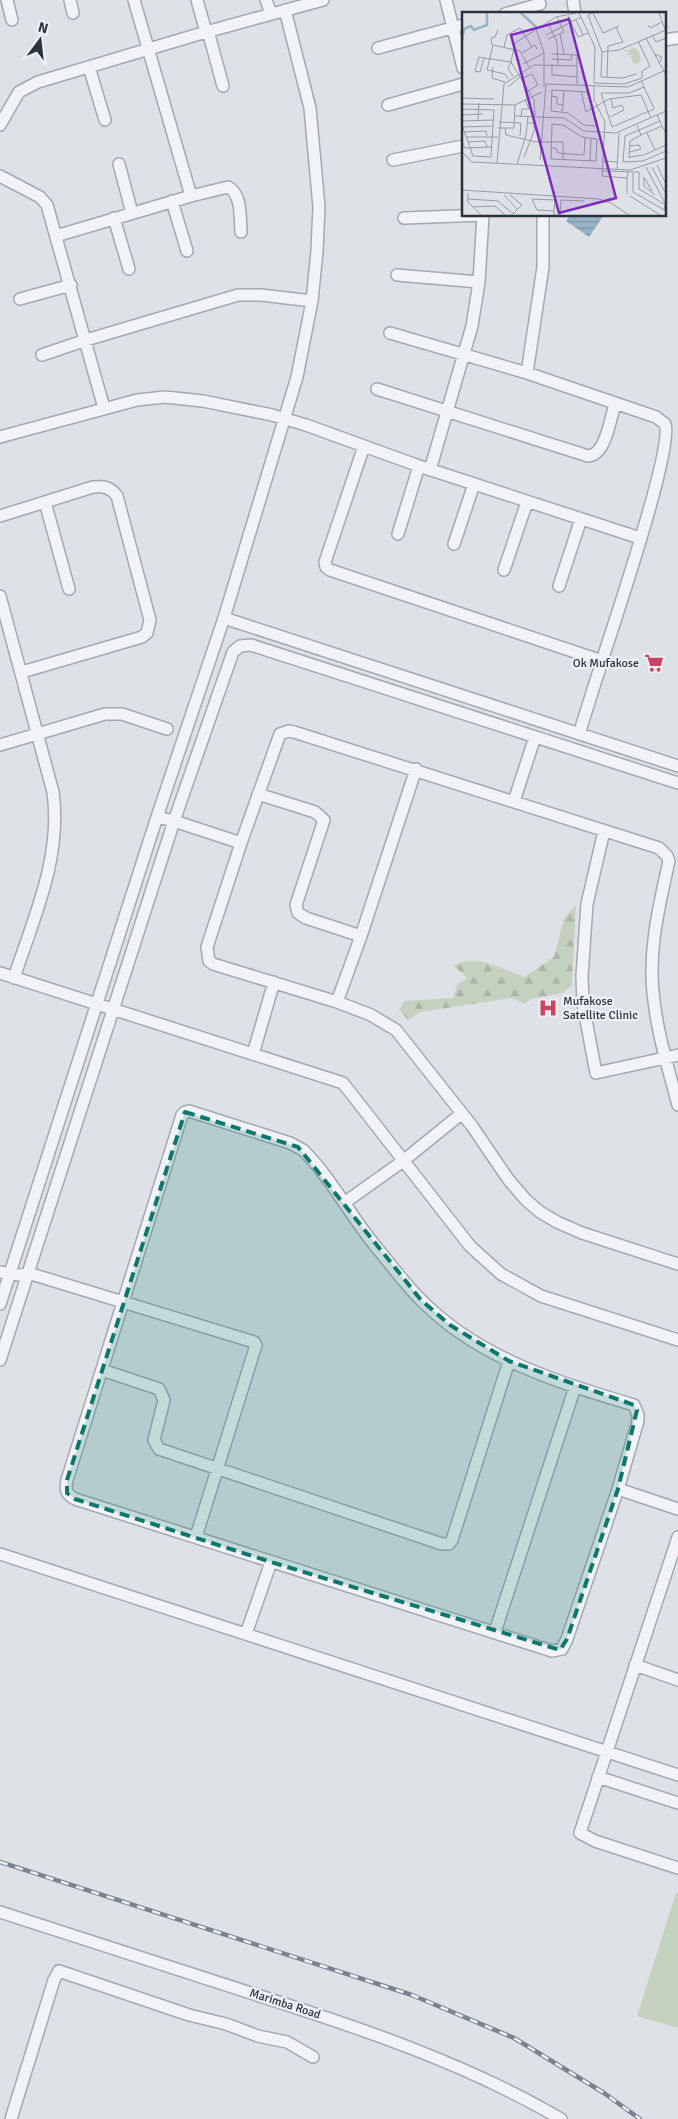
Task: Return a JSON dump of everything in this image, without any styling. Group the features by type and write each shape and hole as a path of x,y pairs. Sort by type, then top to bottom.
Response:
{"street":[{"path":"7,0 12,20"},
{"path":"70,0 73,12"},
{"path":"134,0 191,196"},
{"path":"197,0 223,86"},
{"path":"266,0 271,14"},
{"path":"0,125 15,96 26,87 207,31 323,0"},
{"path":"446,0 458,26 462,60"},
{"path":"512,12 540,4"},
{"path":"0,1304 5,1273 97,1004 157,817 182,748 298,376 312,301 319,207 314,138 305,85 285,10"},
{"path":"378,48 458,26"},
{"path":"89,67 105,120"},
{"path":"388,105 462,84"},
{"path":"393,160 462,146"},
{"path":"119,164 132,213"},
{"path":"0,176 45,201 104,408"},
{"path":"56,236 228,186 233,189 239,205 241,232"},
{"path":"172,201 187,251"},
{"path":"404,218 462,216"},
{"path":"398,534 447,410 472,326 479,282 483,216"},
{"path":"527,373 543,267 543,216"},
{"path":"114,218 129,269"},
{"path":"397,275 479,282"},
{"path":"20,299 70,285"},
{"path":"42,355 238,295 261,295 312,301"},
{"path":"390,333 464,353 527,373 661,420 667,429 654,488 640,538 579,734"},
{"path":"377,389 588,456 597,454 602,448 615,404"},
{"path":"0,437 137,400 165,398 203,401 285,419 425,468 640,538"},
{"path":"364,446 325,562 326,567 330,570 602,661"},
{"path":"454,544 474,484"},
{"path":"0,516 93,486 103,486 112,489 119,506 150,620 149,627 142,637 22,672"},
{"path":"45,502 70,589"},
{"path":"504,570 527,502"},
{"path":"559,586 581,519"},
{"path":"0,596 22,672 56,809 52,864 14,978"},
{"path":"224,618 678,766"},
{"path":"0,1360 174,821 233,652 240,646 251,645 678,782"},
{"path":"0,745 113,713 167,729"},
{"path":"678,1105 665,1058 653,999 652,967 657,917 669,861 659,848 289,731 284,732 277,738 207,947 207,957 213,964 337,1002 371,1015 396,1030 508,1179 526,1200 540,1212 582,1233 678,1264"},
{"path":"514,801 535,737"},
{"path":"337,1002 416,770"},
{"path":"258,794 315,812 324,820 296,905 298,913 306,918 361,936"},
{"path":"157,817 241,844"},
{"path":"604,831 587,904 582,976 583,1004 596,1073 678,1055"},
{"path":"0,973 343,1084 470,1246 501,1274 540,1296 678,1340"},
{"path":"253,1054 274,982"},
{"path":"189,1111 298,1147 307,1154 344,1203 375,1246 421,1300 450,1325 474,1342 509,1361 575,1387 634,1405 637,1410 638,1421 618,1489 564,1646 560,1650 552,1651 271,1562 196,1536 75,1499 67,1493 65,1488 67,1480 122,1302 184,1112 189,1111"},
{"path":"344,1203 403,1161 461,1114"},
{"path":"5,1273 19,1275 28,1273 254,1342 256,1345 196,1536"},
{"path":"102,1370 159,1389 164,1400 154,1440 159,1449 442,1544 448,1544 452,1540 509,1361"},
{"path":"495,1632 575,1387"},
{"path":"618,1489 678,1509"},
{"path":"678,1537 580,1833 595,1840 678,1868"},
{"path":"0,1554 678,1775"},
{"path":"246,1634 271,1562"},
{"path":"636,1665 678,1680"},
{"path":"598,1778 678,1803"},
{"name":"Marimba Road","path":"0,1912 380,2036 478,2077 536,2104 561,2119"},
{"path":"11,2119 54,1980 59,1972 189,2015 226,2024 258,2036 287,2042 314,2057"}],"highlighted area":[{"path":"185,1112 298,1147 421,1300 450,1325 509,1361 634,1405 637,1410 618,1489 567,1639 560,1650 271,1562 75,1499 67,1493 67,1480"}],"green space":[{"path":"576,905 572,985 563,993 531,999 525,1004 512,998 421,1012 408,1020 399,1010 404,1001 453,998 458,984 467,978 454,966 462,962 470,960 489,963 524,977 554,957 564,919"},
{"path":"676,1893 678,1894 678,2028 637,2016"}],"water":[{"path":"569,216 603,216 589,237 566,221"}],"railway":[{"path":"0,1862 412,1995 514,2038 604,2093 640,2119"}],"place":[{"name":"Ok Mufakose","path":"654,663"},
{"name":"Mufakose Satellite Clinic","path":"548,1008"}]}
